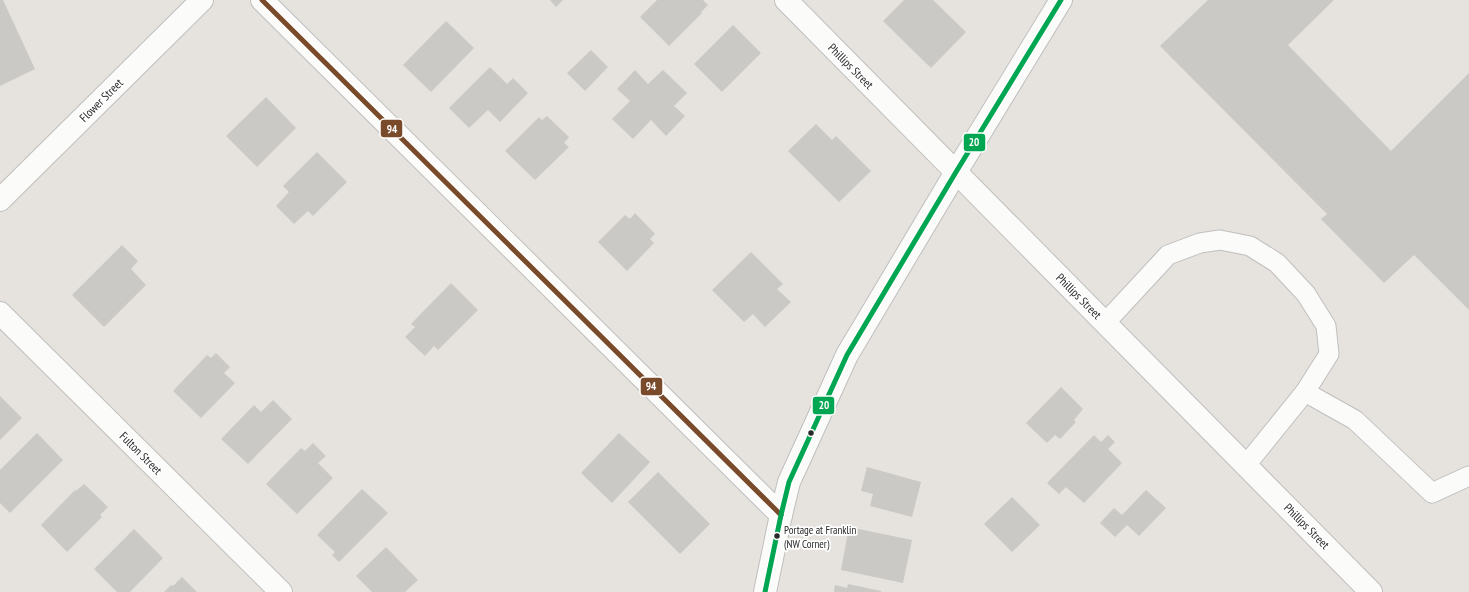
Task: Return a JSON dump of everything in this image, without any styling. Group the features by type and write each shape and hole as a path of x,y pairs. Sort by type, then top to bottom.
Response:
{"street":[{"name":"Flower Street","path":"0,200 202,0"},
{"path":"262,0 781,515"},
{"name":"Phillips Street","path":"786,0 1372,592"},
{"path":"765,592 789,482 847,355 1061,0"},
{"name":"Fulton Street","path":"0,313 282,592"}],"lane":[{"path":"1106,323 1168,255 1200,243 1220,240 1250,246 1277,263 1306,294 1326,326 1329,354 1305,392 1246,465"},
{"path":"1305,392 1355,420 1432,493 1469,476"}],"building":[{"path":"0,0 3,0 35,69 0,86"},
{"path":"550,0 563,0 556,7"},
{"path":"657,0 703,0 708,5 669,46 640,17"},
{"path":"904,0 933,0 966,32 931,68 883,21"},
{"path":"1208,0 1334,0 1288,45 1391,151 1469,73 1469,310 1414,255 1384,283 1321,219 1327,214 1160,46"},
{"path":"446,21 474,48 431,92 403,65"},
{"path":"733,25 761,53 722,92 694,64"},
{"path":"591,50 608,67 585,91 567,73"},
{"path":"490,67 507,84 513,78 528,93 500,122 488,110 469,128 449,108"},
{"path":"635,70 648,84 663,70 687,93 674,106 685,116 666,136 651,120 633,139 612,119 630,101 617,89"},
{"path":"266,97 296,128 257,167 226,136"},
{"path":"547,116 569,137 564,143 569,147 535,180 505,151 539,117 542,120"},
{"path":"816,124 832,140 836,136 871,171 839,202 788,151"},
{"path":"317,152 347,182 313,216 308,211 294,224 276,206 289,192 283,186"},
{"path":"635,213 655,234 650,239 654,243 627,271 598,242 625,215 630,219"},
{"path":"122,245 138,261 131,269 146,285 104,327 72,295"},
{"path":"751,252 783,284 777,289 791,302 765,327 753,314 744,322 712,290"},
{"path":"451,283 478,310 438,350 434,346 425,356 405,337 415,327 411,324"},
{"path":"216,353 230,367 224,373 235,383 201,418 173,391 207,355 211,358"},
{"path":"1061,387 1083,409 1074,420 1076,422 1060,439 1055,435 1047,443 1026,423"},
{"path":"0,396 22,418 0,440"},
{"path":"273,400 292,419 248,464 221,439 254,405 261,412"},
{"path":"37,433 63,460 10,513 0,503 0,470"},
{"path":"619,433 650,462 612,503 581,473"},
{"path":"1094,435 1101,442 1108,435 1115,442 1108,449 1122,463 1084,503 1066,487 1059,494 1047,483"},
{"path":"313,443 326,456 318,463 333,478 297,514 266,484 301,448 305,451"},
{"path":"867,467 921,482 912,517 870,506 873,494 861,491"},
{"path":"658,472 710,524 680,554 628,502"},
{"path":"84,484 108,507 100,515 102,517 67,552 41,525 75,490 76,491"},
{"path":"362,489 388,513 339,562 332,555 335,552 317,535"},
{"path":"1146,490 1166,508 1139,536 1127,525 1115,537 1100,523 1114,508 1122,515"},
{"path":"1012,497 1040,525 1012,552 984,524"},
{"path":"849,527 912,540 903,583 841,570"},
{"path":"134,529 163,558 130,592 117,592 94,569"},
{"path":"386,547 418,580 405,592 372,592 356,576"},
{"path":"182,577 197,592 164,592 171,585 173,586"},
{"path":"848,584 881,592 834,592 835,585 847,588"}],"transit line":[{"name":"94","path":"262,0 781,515"},
{"name":"20","path":"765,592 789,482 847,355 1061,0"}],"place":[{"name":"Portage at Franklin (NW Corner)","path":"777,536"}]}
